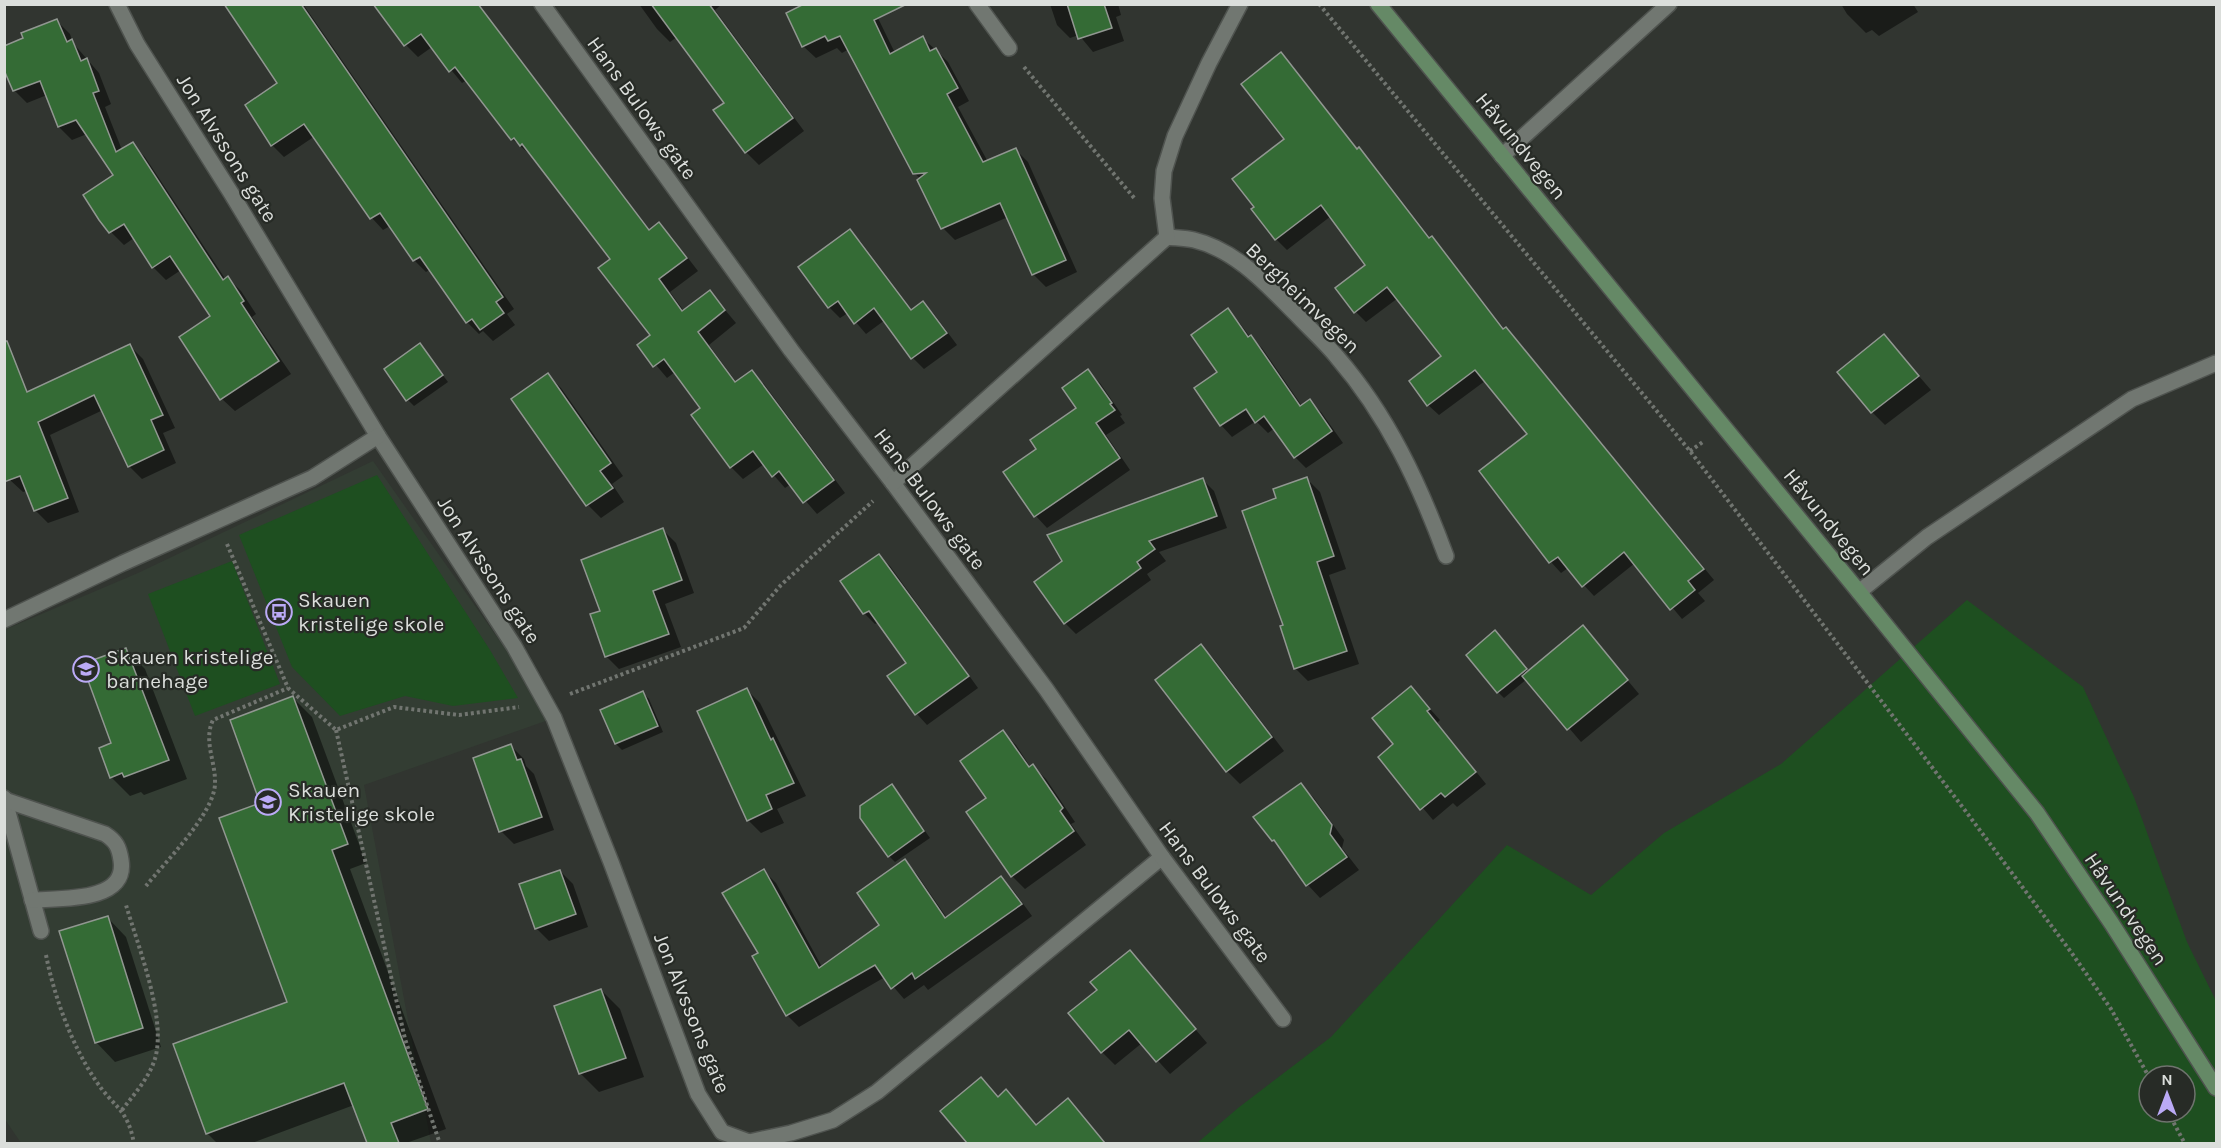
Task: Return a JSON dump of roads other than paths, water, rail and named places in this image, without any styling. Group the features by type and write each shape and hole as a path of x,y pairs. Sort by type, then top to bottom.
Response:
{"main road":[{"name":"Håvundvegen","path":"1378,4 2037,813 2112,924 2217,1088"}],"street":[{"name":"Jon Alvssons gate","path":"117,4 137,44 231,193 378,436 514,646 554,718 698,1094 722,1132 749,1142 791,1133 833,1120 878,1092 1162,857"},
{"name":"Hans Bulows gate","path":"542,4 791,350 1046,689 1162,857 1283,1019"},
{"path":"977,4 1009,48"},
{"path":"893,483 1167,237 1162,198 1164,171 1175,136 1240,4"},
{"path":"1502,156 1669,4"},
{"name":"Bergheimvegen","path":"1167,237 1195,240 1224,252 1248,268 1337,356 1378,410 1400,447 1425,499 1446,556"},
{"path":"1859,592 1927,537 2132,399 2217,363"},
{"path":"4,620 123,563 312,478 378,436"},
{"path":"5,799 105,834 115,841 120,850 122,865 118,879 112,888 94,896 32,900"},
{"path":"5,799 41,931"}],"place":[{"name":"Skauen kristelige skole","path":"279,612"},
{"name":"Skauen kristelige barnehage","path":"86,669"},
{"name":"Skauen Kristelige skole","path":"268,802"}]}
